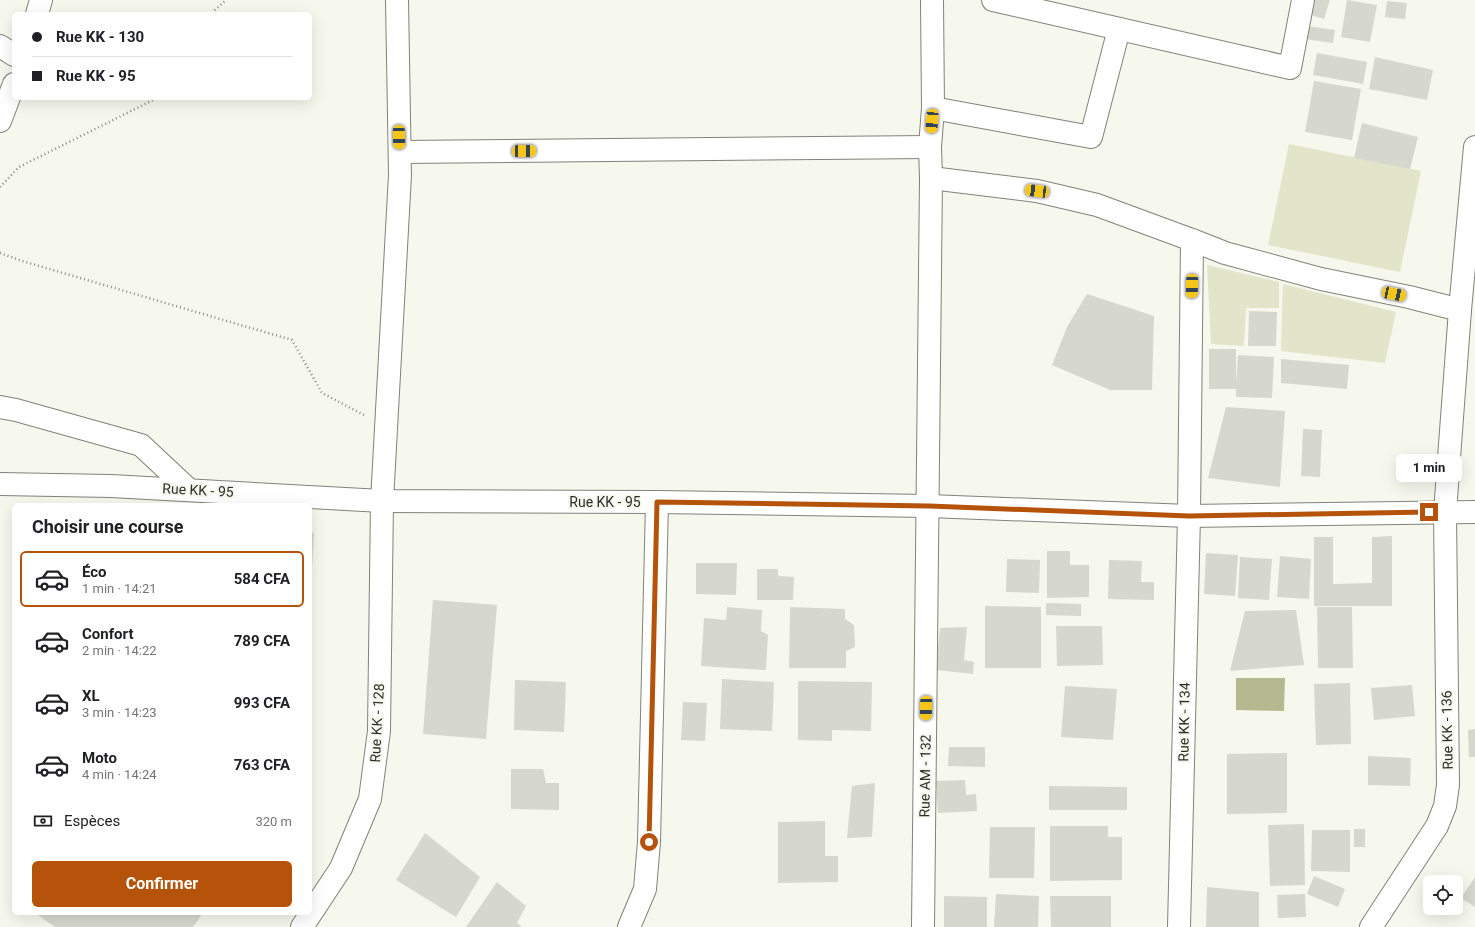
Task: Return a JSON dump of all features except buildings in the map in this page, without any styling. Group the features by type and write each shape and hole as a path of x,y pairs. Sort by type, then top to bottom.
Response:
{"street":[{"path":"38,12 41,0"},
{"name":"Rue KK - 128","path":"312,912 341,868 370,799 379,731 382,501 400,175 397,0"},
{"name":"Rue AM - 132","path":"923,927 929,506 932,0"},
{"path":"993,0 1290,68 1303,0"},
{"path":"932,108 1091,137 1119,29"},
{"path":"0,46 12,54"},
{"path":"0,121 12,89"},
{"path":"400,152 930,147"},
{"name":"Rue KK - 136","path":"1371,927 1437,826 1445,806 1448,785 1445,512 1460,310 1475,147"},
{"path":"931,178 1037,191 1097,205 1192,240 1225,254 1321,279 1409,297 1460,310"},
{"name":"Rue KK - 134","path":"1180,927 1189,516 1192,240"},
{"path":"0,407 16,410 141,445 189,490"},
{"name":"Rue KK - 95","path":"0,484 111,495 189,490 382,501 657,502 929,506 1189,516 1475,512"},
{"path":"629,927 645,889 649,842 657,502"},
{"name":"Rue KK - 128","path":"302,927 310,915"}],"path":[{"path":"214,12 226,0"},
{"path":"0,187 19,167 153,100"},
{"path":"0,253 22,261 292,340 322,393 386,426"}],"shaded area":[{"path":"1289,144 1421,171 1400,272 1268,245"},
{"path":"1207,265 1279,282 1279,308 1246,308 1244,346 1211,344"},
{"path":"1283,284 1396,312 1385,363 1281,351"},
{"path":"1236,678 1285,678 1284,711 1236,710"}],"route":[{"path":"649,842 657,502 929,506 1189,516 1429,512"}]}
